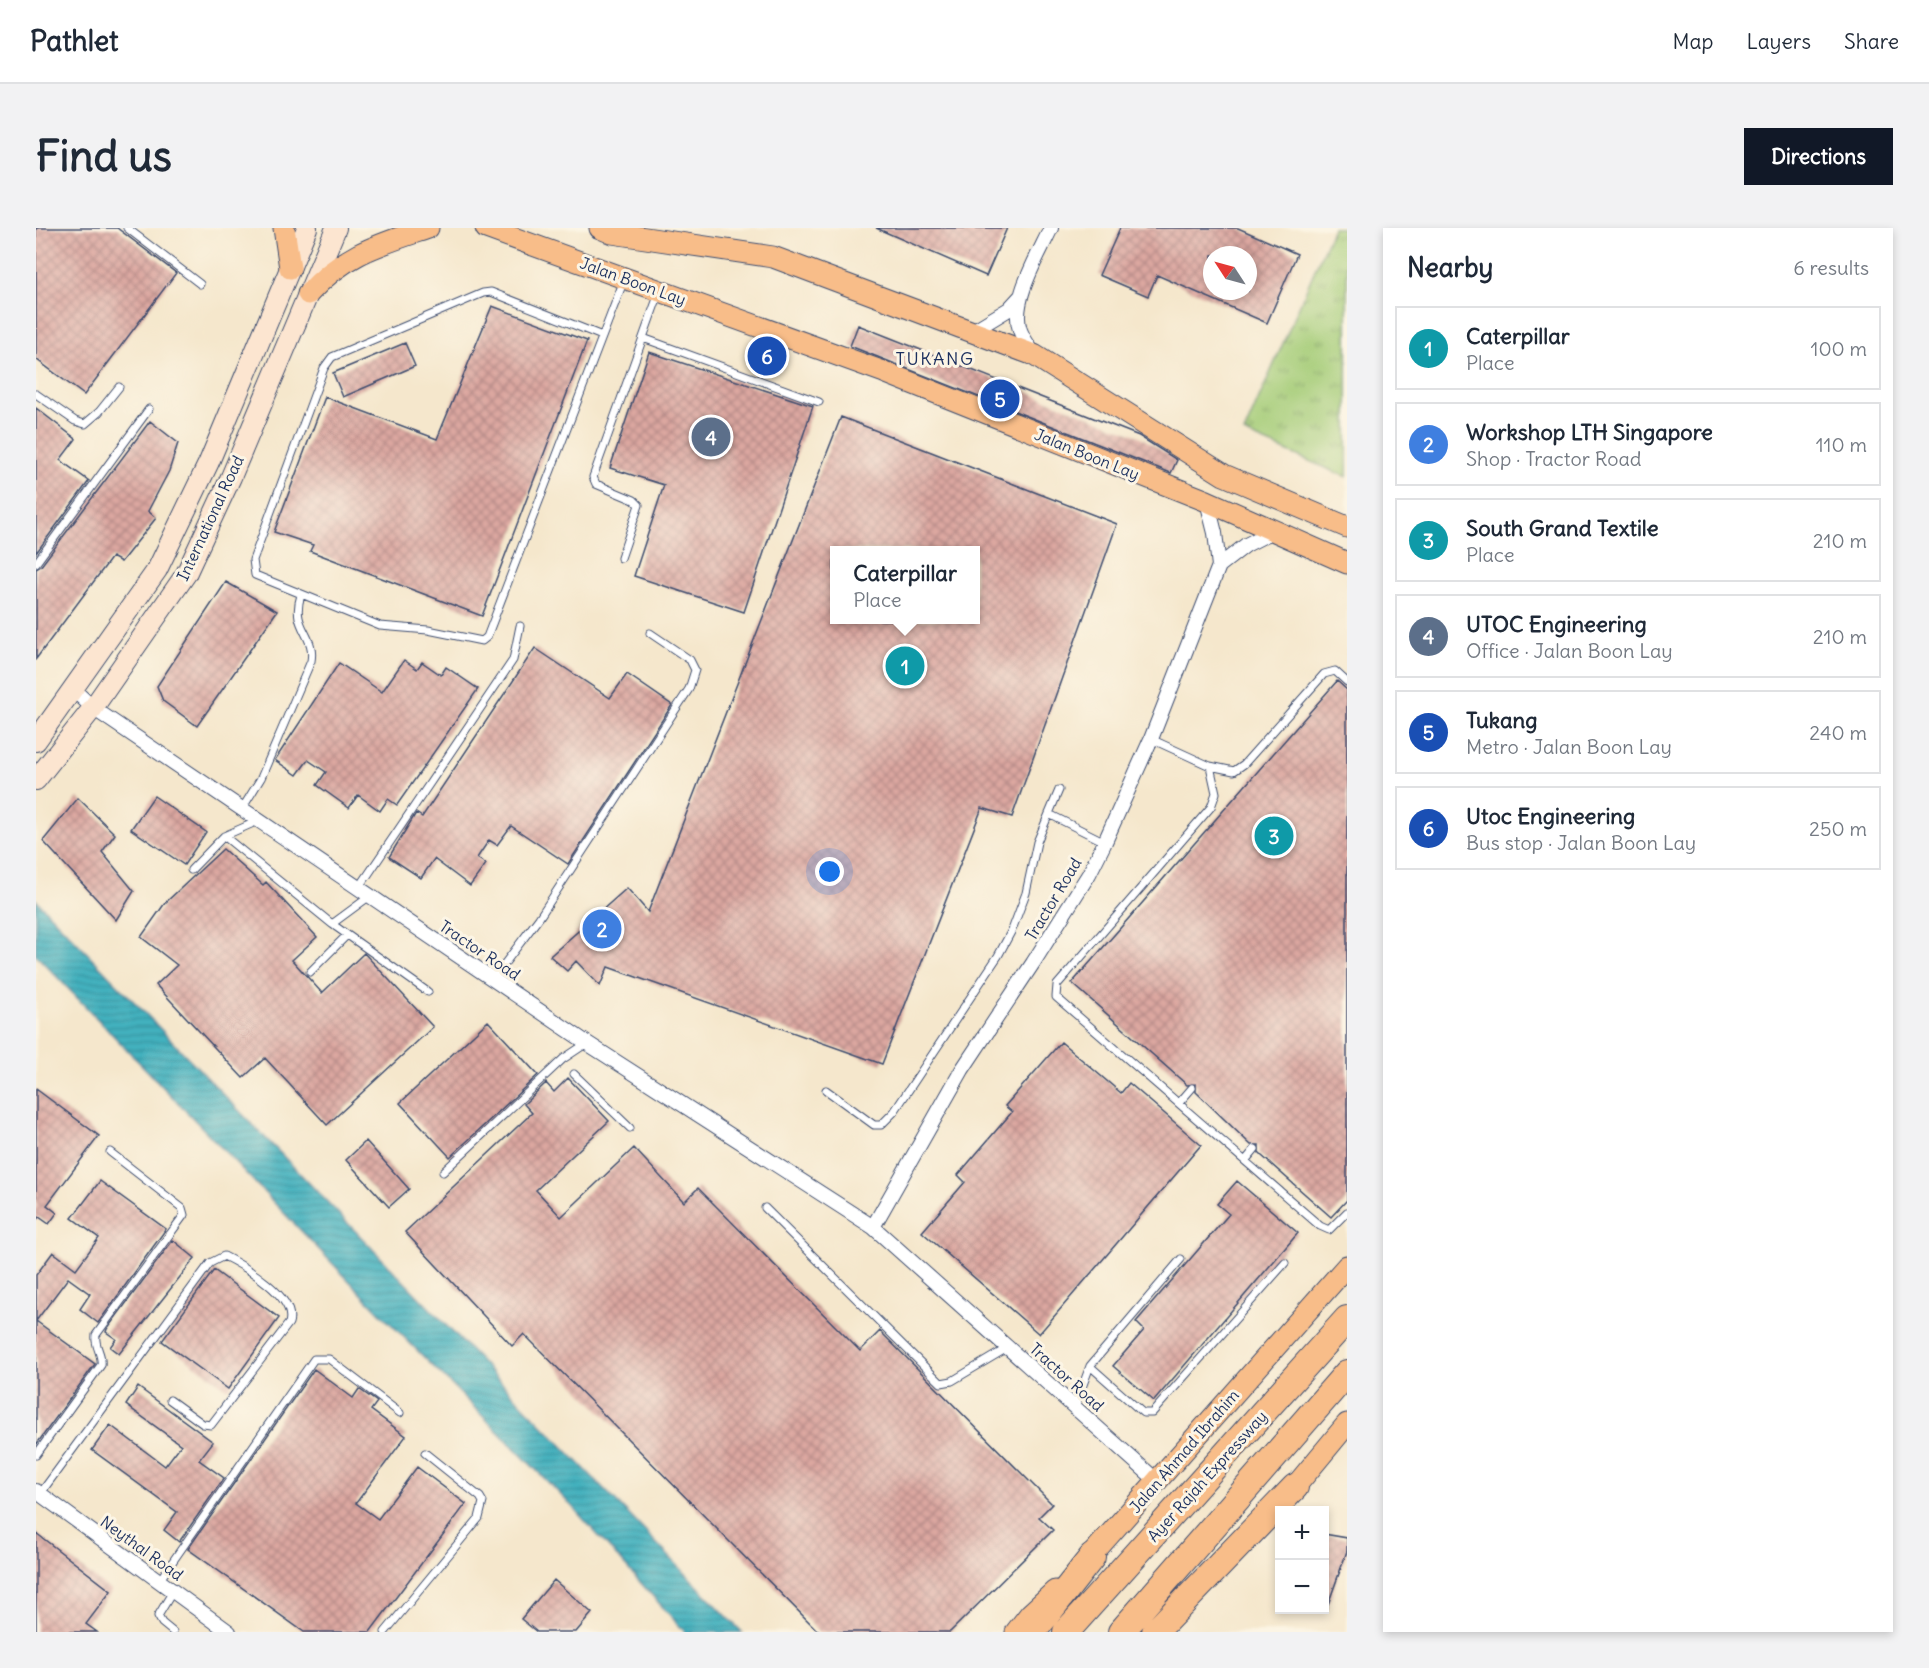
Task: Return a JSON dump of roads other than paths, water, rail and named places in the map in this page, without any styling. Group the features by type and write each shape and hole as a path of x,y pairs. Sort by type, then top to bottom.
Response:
{"highway":[{"name":"Ayer Rajah Expressway","path":"1066,1632 1347,1319"},
{"path":"1121,1632 1347,1373"},
{"path":"1155,1632 1295,1487"},
{"path":"1033,1632 1092,1557"}],"main road":[{"path":"284,228 290,268"},
{"name":"International Road","path":"36,741 157,570 209,462 307,228"},
{"name":"International Road","path":"36,780 93,708 186,574 231,477 336,228"},
{"path":"308,294 328,273 354,255 378,243 428,228"},
{"name":"Jalan Boon Lay","path":"486,228 884,372 1207,501 1347,563"},
{"path":"600,228 612,233 773,257 1034,355 1224,475 1347,527"},
{"name":"Jalan Ahmad Ibrahim","path":"1016,1632 1030,1614 1092,1557 1347,1266"},
{"path":"1170,1632 1347,1426"}],"street":[{"path":"1034,355 1020,330 1018,320 1021,296 1051,228"},
{"path":"970,332 994,319 1021,296"},
{"name":"Tractor Road","path":"873,1227 962,1070 1089,874 1105,842 1151,739 1219,566 1215,533 1207,501"},
{"path":"1219,566 1246,545 1275,530"},
{"name":"Tractor Road","path":"74,690 93,708 587,1043 873,1227 1157,1481"},
{"name":"Neythal Road","path":"38,1493 229,1632"}],"lane":[{"path":"127,228 200,284"},
{"path":"602,336 490,292 332,357 324,368 253,560 255,575 380,626 428,630 482,641 487,637 625,278"},
{"path":"621,558 639,505 634,500 596,484 593,477 660,291"},
{"path":"643,338 819,402"},
{"path":"36,394 75,421 85,424 99,412 119,387"},
{"path":"36,563 149,409"},
{"path":"242,809 261,778 311,661 311,647 297,614 302,595"},
{"path":"332,924 365,892 513,660 520,626"},
{"path":"493,979 538,918 689,689 695,670 690,660 650,633"},
{"path":"1151,739 1210,766 1228,771 1240,768 1328,671 1335,671 1347,682"},
{"path":"1210,766 1216,793 1211,807 1055,988 1056,997 1326,1230 1334,1227 1347,1212"},
{"path":"826,1090 874,1125 882,1125 894,1112 998,956 1012,930 1026,893 1037,842 1059,790"},
{"path":"1048,814 1105,842"},
{"path":"192,870 224,836 259,820"},
{"path":"224,836 332,924 428,992"},
{"path":"310,972 348,935"},
{"path":"442,1172 563,1059 587,1043"},
{"path":"574,1074 630,1128"},
{"path":"1179,1103 1192,1088"},
{"path":"1245,1161 1255,1149"},
{"path":"36,1455 101,1365 102,1360 95,1343 96,1335 184,1215 182,1208 110,1152"},
{"path":"765,1208 941,1383 952,1381 1009,1347"},
{"path":"38,1493 210,1263 224,1257 270,1284 289,1310 290,1319 211,1425 203,1424 170,1400"},
{"path":"1075,1406 1090,1366 1181,1259"},
{"path":"1090,1366 1143,1413 1152,1413 1285,1263"},
{"path":"159,1581 314,1359 329,1359 400,1413"},
{"path":"385,1632 478,1518 482,1510 480,1497 425,1453"},
{"path":"173,1591 158,1616 162,1623 174,1632"}],"water":[{"path":"36,900 742,1632 685,1632 569,1503 384,1317 36,955"}],"place":[{"name":"Utoc Engineering","path":"767,356"},
{"name":"Tukang","path":"1000,399"},
{"name":"UTOC Engineering","path":"711,437"},
{"name":"Caterpillar","path":"905,666"},
{"name":"South Grand Textile","path":"1274,836"},
{"name":"Workshop LTH Singapore","path":"602,929"}],"district":[{"name":"TUKANG","path":"935,359"}]}
